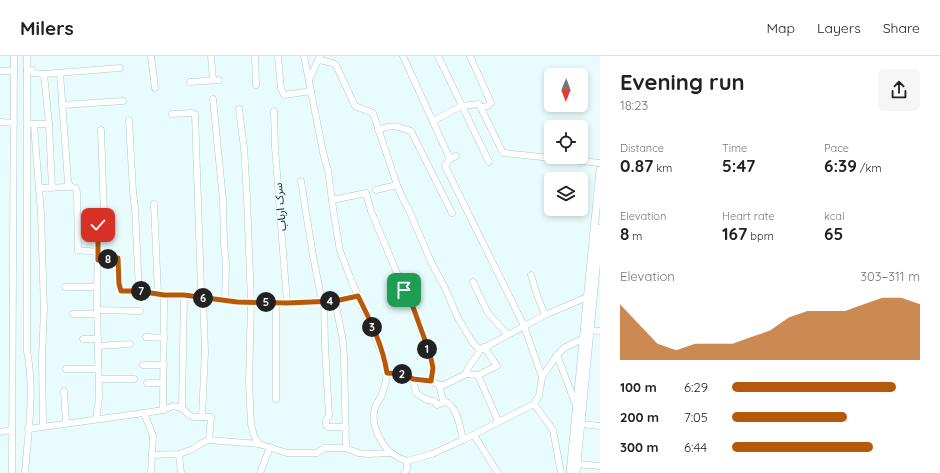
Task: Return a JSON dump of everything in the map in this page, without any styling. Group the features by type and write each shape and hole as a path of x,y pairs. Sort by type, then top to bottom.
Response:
{"main road":[{"path":"576,473 581,424 579,408 584,338 594,297 600,172"},
{"path":"570,473 590,330 598,262 600,228"}],"street":[{"path":"12,473 14,56"},
{"path":"25,473 32,384 27,351 27,56"},
{"path":"152,56 155,88"},
{"path":"190,82 216,80 211,56"},
{"path":"254,56 256,85"},
{"path":"278,56 281,88 284,95 311,92"},
{"path":"304,56 328,171 340,251 386,361 387,373 385,386 374,408 374,422 378,434 391,453 407,461 432,454 464,440 498,421 534,404 539,396 542,377 557,354 564,348 584,338"},
{"path":"403,56 433,121 453,158 445,166 524,326 542,377"},
{"path":"438,56 489,162"},
{"path":"470,56 491,103 488,106 482,107"},
{"path":"309,80 320,58 333,63 336,65 355,106 373,113 397,185 458,318 473,343 482,348 497,366 478,375 466,374 444,385 439,385 431,381 413,379 404,374 387,373"},
{"path":"27,70 32,70 33,74 44,74 120,68"},
{"path":"0,71 14,71"},
{"path":"60,73 68,182 71,186 76,188 77,193 78,250 98,252"},
{"path":"44,74 49,124 52,188"},
{"path":"213,99 222,193 226,264 225,300"},
{"path":"62,105 123,101"},
{"path":"433,121 461,106 479,104 482,107 491,130 503,153 600,163"},
{"path":"239,109 244,148 251,302 250,382 252,424 254,436 259,444"},
{"name":"سرک ارباب","path":"274,111 275,147 287,303"},
{"path":"172,114 195,114 201,289 203,297 205,352 202,417"},
{"path":"0,118 0,122 14,123"},
{"path":"129,120 135,208 138,291"},
{"path":"26,124 49,124"},
{"path":"34,125 41,214 44,309 42,359 43,426"},
{"path":"378,130 387,126 397,125 411,130 452,213"},
{"path":"96,419 99,380 97,312 98,220 104,218 101,130"},
{"path":"301,181 313,256 323,301 324,346 329,416 326,420 326,426 346,427"},
{"path":"376,190 397,185"},
{"path":"39,188 71,186"},
{"path":"332,200 366,193 371,211 404,290 413,307 430,354 433,368 431,381"},
{"path":"154,204 164,338 163,410"},
{"path":"13,238 26,238"},
{"path":"98,260 118,258 120,290 122,291 138,291 225,300 276,303 335,301 358,296"},
{"path":"531,275 545,315"},
{"path":"473,282 488,313 507,334"},
{"path":"65,287 97,287"},
{"path":"182,408 184,295"},
{"path":"466,374 468,365 482,348 545,315 594,297"},
{"path":"335,301 343,340 346,448"},
{"path":"276,303 276,399"},
{"path":"73,314 140,311"},
{"path":"590,330 600,331"},
{"path":"146,337 164,338"},
{"path":"83,339 98,339"},
{"path":"98,346 130,344"},
{"path":"557,354 579,408"},
{"path":"143,365 164,365"},
{"path":"66,368 98,368"},
{"path":"478,375 498,421"},
{"path":"99,380 134,379"},
{"path":"413,379 416,393 427,400 434,401 437,405 446,402"},
{"path":"147,382 163,383"},
{"path":"439,385 444,400 452,405 464,440"},
{"path":"64,392 66,423"},
{"path":"534,404 553,430 561,473"},
{"path":"28,428 144,413 163,410 173,406 182,408 189,415 194,417 211,418 209,440"},
{"path":"144,413 153,436 152,473"},
{"path":"581,424 600,426"},
{"path":"0,432 12,430"},
{"path":"474,435 498,473"},
{"path":"152,455 179,454 194,449 200,444 209,440 259,444 287,453 317,453 324,448 346,448 358,453 391,453"},
{"path":"260,473 270,447"},
{"path":"179,454 183,473"},
{"path":"404,473 407,469 407,461"},
{"path":"577,464 600,466"}],"route":[{"path":"98,225 98,260 118,258 119,284 121,291 138,291 164,295 177,294 237,302 287,303 335,301 358,296 380,345 386,361 387,373 404,374 413,379 431,381 433,368 430,354 413,307 404,290"}]}
